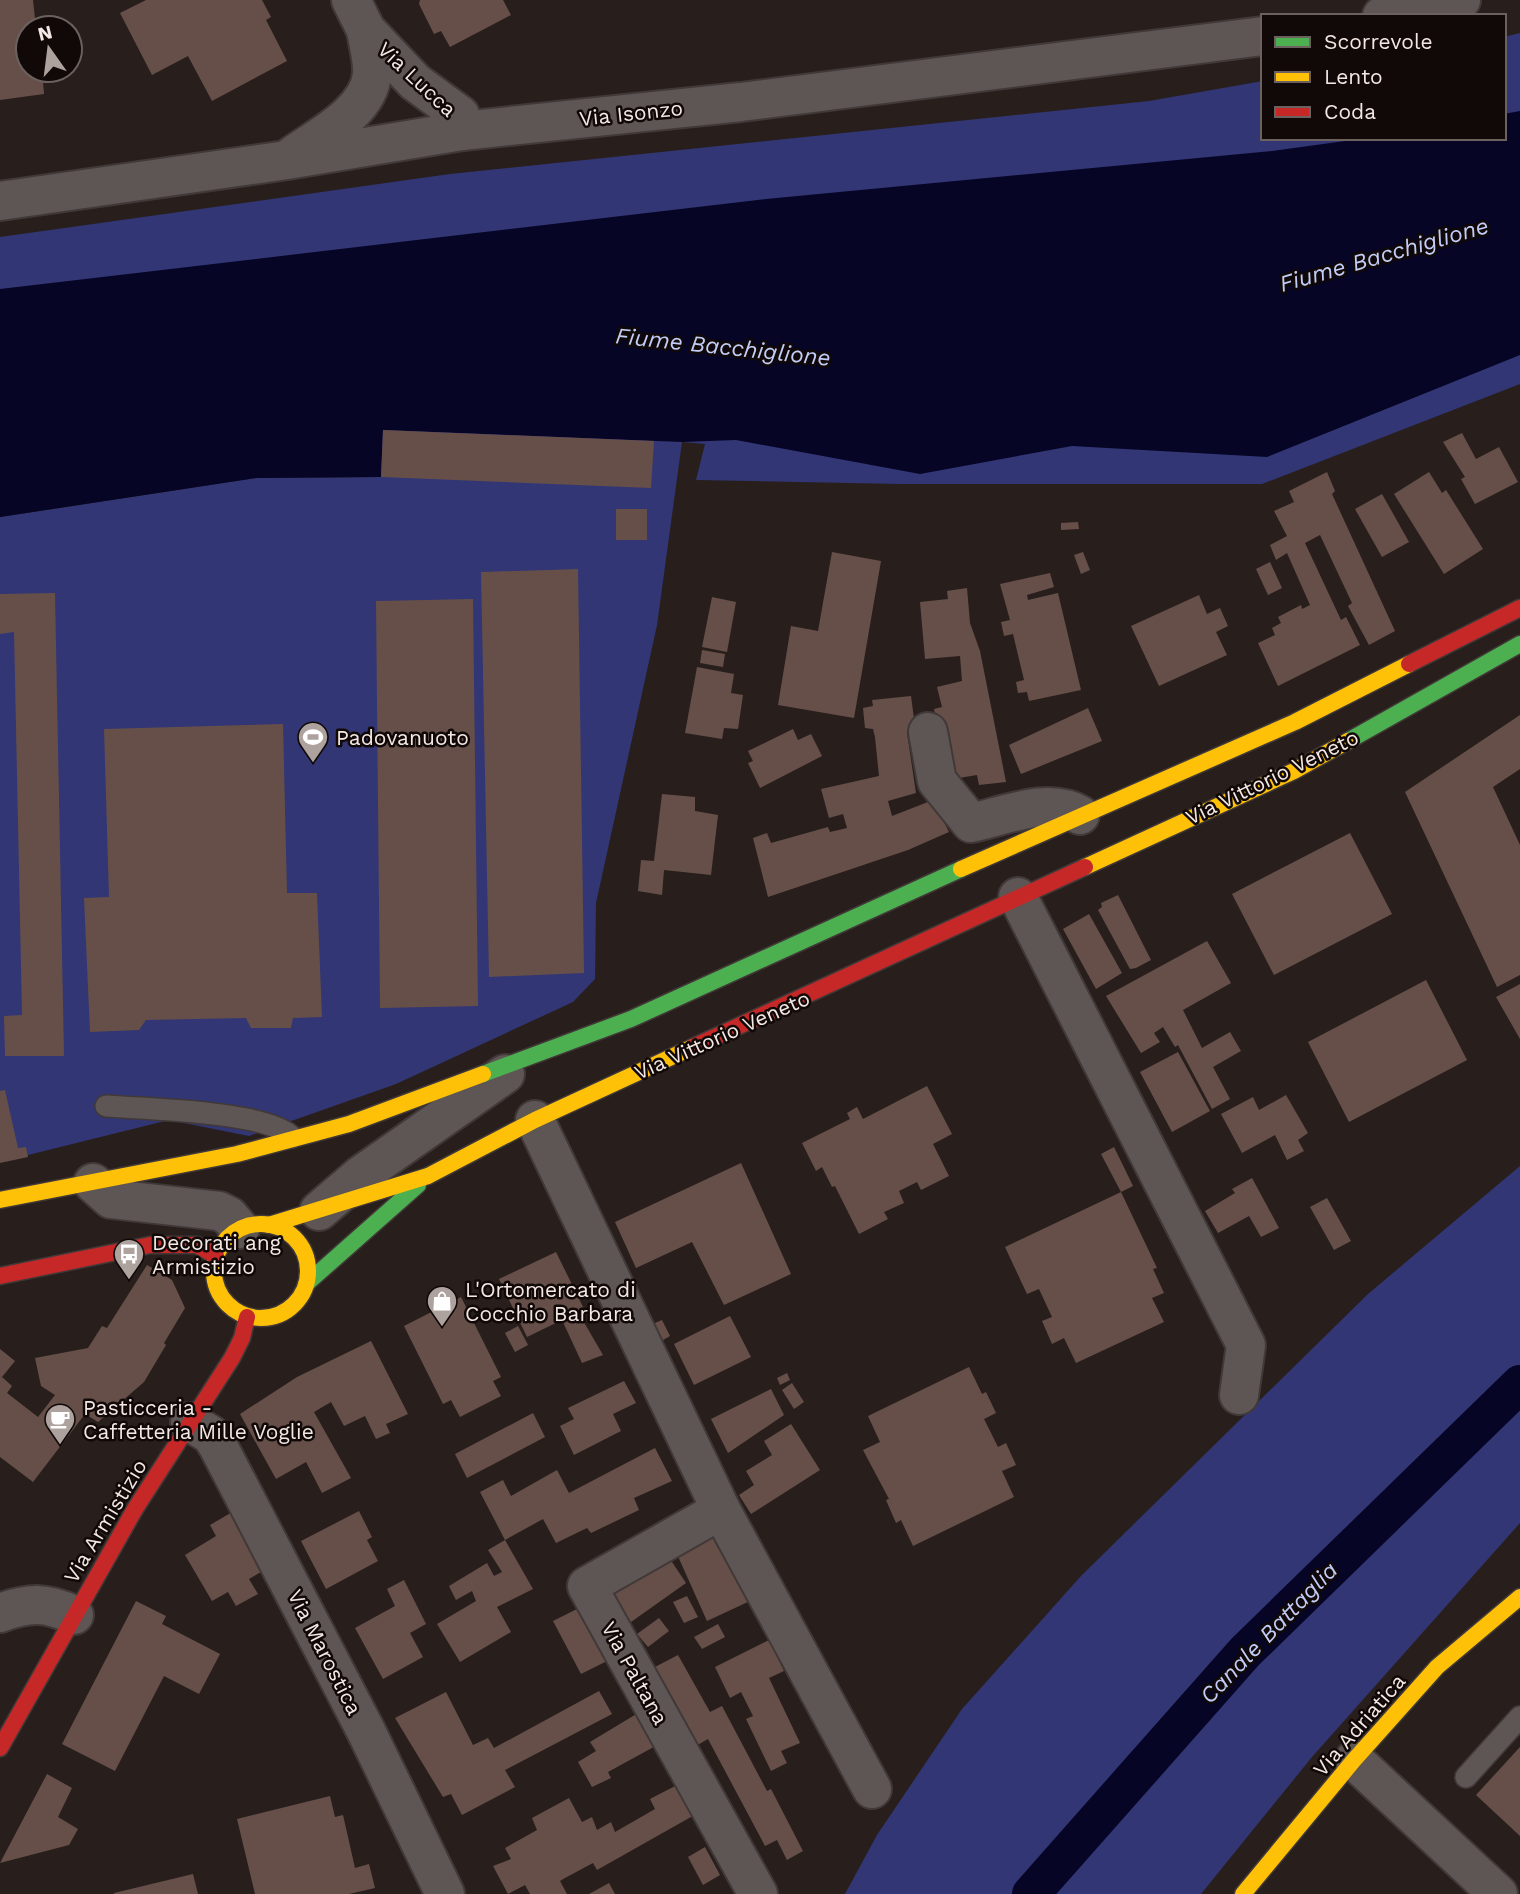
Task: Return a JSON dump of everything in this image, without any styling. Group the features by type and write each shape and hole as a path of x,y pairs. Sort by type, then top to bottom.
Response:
{"street":[{"path":"1392,14 1461,0"},
{"name":"Via Lucca","path":"359,15 415,82 460,115 462,131"},
{"name":"Via Lucca","path":"287,160 347,115 363,96 372,75 359,15"},
{"name":"Via Isonzo","path":"0,201 287,160 462,131 741,102 1261,36"},
{"name":"Via Vittorio Veneto","path":"0,1200 93,1183 294,1139 349,1124 631,1019 1080,815 1295,722 1520,608"},
{"name":"Via Vittorio Veneto","path":"242,1237 428,1176 534,1120 1294,771 1520,644"},
{"path":"928,732 937,781 971,824 1041,807 1068,808 1080,815"},
{"path":"1018,897 1246,1345 1239,1395"},
{"name":"Via Vittorio Veneto","path":"319,1211 360,1175 530,1057"},
{"path":"534,1120 721,1510 872,1789"},
{"name":"Via Vittorio Veneto","path":"306,1284 428,1176"},
{"path":"93,1183 111,1199 219,1210 229,1216 242,1237"},
{"path":"0,1276 150,1245 197,1245 242,1237 290,1235 305,1253 308,1268 306,1284 295,1304 285,1312 260,1319 247,1317 234,1310 216,1286 214,1270 242,1237"},
{"name":"Via Armistizio","path":"0,1748 135,1508 232,1358 242,1339 247,1317"},
{"name":"Via Marostica","path":"190,1422 211,1435 218,1446 366,1731 445,1894"},
{"name":"Via Paltana","path":"721,1510 587,1586 758,1894"},
{"name":"Via Adriatica","path":"1242,1894 1354,1760 1437,1667 1520,1597"},
{"path":"0,1612 20,1605 52,1605 74,1615"},
{"path":"1354,1760 1498,1894"}],"lane":[{"path":"106,1106 251,1120 285,1129 294,1139"},
{"path":"1466,1777 1520,1717"}],"shaded area":[{"path":"1520,33 1520,384 1262,484 900,484 696,480 705,444 682,442 657,625 596,903 595,979 573,1002 396,1084 249,1136 169,1120 0,1162 0,517 256,478 381,477 255,474 0,503 0,237 450,174 1149,101 1261,81 1261,140 1506,140 1506,36"},
{"path":"1520,1166 1520,1523 1312,1757 1201,1894 845,1894 877,1835 962,1709 1081,1576 1368,1294"}],"water":[{"name":"Fiume Bacchiglione","path":"1520,111 1520,355 1267,457 1072,446 920,474 736,440 682,442 383,430 381,477 256,478 0,517 0,289 766,199 1272,151 1352,140 1506,140 1506,114"}],"building":[{"path":"0,0 33,0 34,14 14,14 14,84 43,84 44,94 0,100"},
{"path":"146,0 262,0 271,17 266,20 287,61 212,101 188,56 152,75 120,13"},
{"path":"420,0 503,0 511,15 450,47 441,31 434,34 419,4"},
{"path":"383,430 654,441 651,488 381,477"},
{"path":"1462,433 1476,459 1499,447 1518,482 1475,504 1461,479 1465,477 1443,442"},
{"path":"1327,472 1335,491 1332,494 1395,631 1369,645 1348,606 1352,603 1320,535 1305,543 1341,620 1346,617 1360,645 1278,686 1258,643 1275,635 1272,628 1281,623 1278,617 1301,605 1302,609 1310,605 1287,553 1276,560 1270,545 1287,536 1274,511 1294,502 1289,491"},
{"path":"1429,472 1442,493 1446,490 1483,549 1444,574 1394,494"},
{"path":"1382,494 1409,542 1382,557 1355,509"},
{"path":"616,509 647,509 647,540 616,540"},
{"path":"1078,522 1079,529 1061,530 1061,523"},
{"path":"832,552 881,561 854,718 778,705 791,626 818,631"},
{"path":"1083,552 1090,570 1081,574 1074,555"},
{"path":"1270,562 1282,588 1268,595 1256,569"},
{"path":"578,569 584,973 489,977 481,572"},
{"path":"1050,573 1054,587 1027,595 1028,600 1058,593 1081,690 1029,701 1027,692 1018,693 1016,682 1024,680 1013,634 1004,636 1001,622 1010,620 1000,584"},
{"path":"967,588 970,623 980,651 1006,782 979,785 977,775 947,780 934,709 942,707 937,687 962,681 960,656 925,659 920,602 948,599 947,591"},
{"path":"55,593 64,1056 5,1056 4,1016 22,1015 14,632 0,634 0,594"},
{"path":"1199,595 1207,614 1220,608 1228,626 1216,632 1227,655 1159,686 1131,626"},
{"path":"712,597 736,602 727,652 702,647"},
{"path":"473,599 478,1006 380,1008 376,601"},
{"path":"702,650 725,654 723,667 700,663"},
{"path":"697,667 734,674 731,693 743,695 738,729 724,728 722,739 685,733"},
{"path":"911,696 916,734 907,733 916,793 888,801 892,816 933,800 949,832 908,850 768,897 753,838 767,833 771,843 828,827 830,832 847,828 843,814 829,818 821,789 879,776 875,737 873,729 865,728 863,708 873,706 872,700"},
{"path":"1088,708 1102,741 1021,774 1009,745"},
{"path":"1520,715 1520,769 1493,787 1520,845 1520,975 1497,987 1405,792"},
{"path":"283,724 287,893 317,893 322,1017 293,1018 291,1028 251,1028 246,1018 146,1020 139,1030 90,1032 84,898 109,897 104,729"},
{"path":"793,729 798,740 811,734 822,756 760,788 748,763 753,761 748,751"},
{"path":"662,794 695,797 695,811 718,815 711,875 664,870 662,895 638,891 641,860 654,861"},
{"path":"1350,833 1392,914 1274,975 1232,894"},
{"path":"1118,895 1151,960 1136,968 1130,969 1098,910 1102,907 1101,903"},
{"path":"1089,914 1122,973 1096,989 1063,929"},
{"path":"1207,941 1231,983 1183,1010 1202,1048 1230,1032 1241,1051 1213,1067 1230,1099 1212,1109 1178,1045 1175,1047 1163,1027 1154,1033 1160,1042 1141,1053 1106,996"},
{"path":"1426,980 1467,1060 1349,1122 1308,1042"},
{"path":"1520,984 1520,1039 1496,997"},
{"path":"1178,1052 1210,1111 1172,1132 1140,1072"},
{"path":"927,1086 952,1134 933,1144 949,1176 921,1190 917,1182 899,1191 904,1203 884,1212 888,1219 859,1234 835,1186 832,1187 822,1167 816,1171 802,1143 850,1119 847,1113 857,1107 863,1119"},
{"path":"5,1090 18,1148 26,1147 28,1157 0,1163 0,1091"},
{"path":"1286,1095 1308,1133 1298,1140 1304,1151 1287,1160 1275,1135 1242,1153 1221,1114 1253,1097 1259,1110"},
{"path":"1114,1147 1133,1186 1121,1192 1101,1154"},
{"path":"741,1163 791,1274 724,1305 692,1242 636,1268 615,1222"},
{"path":"1252,1178 1279,1228 1261,1237 1249,1216 1218,1233 1205,1211 1235,1193 1232,1189"},
{"path":"1121,1192 1157,1268 1153,1269 1164,1293 1152,1298 1164,1322 1076,1363 1064,1338 1052,1344 1042,1321 1052,1317 1039,1289 1027,1294 1005,1247"},
{"path":"1327,1198 1351,1241 1334,1250 1310,1207"},
{"path":"556,1252 584,1309 578,1312 603,1355 582,1363 562,1320 527,1337 499,1279"},
{"path":"147,1265 172,1280 185,1308 164,1343 166,1345 144,1382 98,1422 85,1414 33,1482 0,1457 0,1349 15,1361 2,1377 12,1386 7,1393 38,1417 55,1395 41,1386 35,1358 88,1348 102,1326 107,1328"},
{"path":"461,1297 501,1377 493,1381 501,1396 460,1417 451,1400 443,1404 404,1326"},
{"path":"730,1316 751,1357 694,1385 674,1344"},
{"path":"662,1320 670,1336 653,1346 650,1325"},
{"path":"518,1326 528,1345 515,1352 505,1333"},
{"path":"371,1341 408,1414 386,1424 390,1433 376,1439 365,1416 344,1426 331,1402 314,1412 351,1478 322,1493 306,1462 276,1479 240,1414 297,1377"},
{"path":"969,1367 982,1394 986,1392 996,1413 984,1419 998,1447 1006,1443 1016,1465 1002,1471 1014,1497 913,1546 901,1520 896,1523 886,1500 889,1499 863,1450 880,1442 868,1416"},
{"path":"787,1373 790,1380 780,1385 777,1378"},
{"path":"624,1381 636,1403 613,1414 621,1431 574,1455 560,1426 574,1419 568,1408"},
{"path":"792,1383 804,1402 794,1409 782,1390"},
{"path":"771,1389 784,1415 728,1453 711,1419"},
{"path":"533,1413 545,1437 467,1478 455,1454"},
{"path":"791,1424 820,1470 751,1514 739,1495 754,1485 746,1471 772,1455 764,1441"},
{"path":"655,1448 672,1481 634,1498 639,1510 591,1533 587,1528 556,1543 543,1519 505,1540 480,1492 503,1480 511,1496 557,1470 569,1493"},
{"path":"234,1511 268,1568 249,1579 258,1594 236,1606 228,1592 212,1601 185,1555 216,1536 210,1525"},
{"path":"359,1511 372,1537 367,1540 378,1561 326,1589 301,1541"},
{"path":"708,1527 717,1546 724,1543 750,1601 707,1621 672,1543"},
{"path":"505,1540 533,1589 497,1607 511,1632 460,1662 437,1624 476,1601 472,1591 456,1600 449,1586 487,1563 494,1576 502,1572 488,1550"},
{"path":"668,1556 686,1583 631,1622 612,1594"},
{"path":"404,1580 426,1624 410,1633 423,1657 383,1679 355,1628 395,1606 387,1589"},
{"path":"687,1596 698,1617 684,1623 673,1602"},
{"path":"136,1601 166,1616 162,1624 220,1654 199,1694 164,1676 115,1771 62,1744"},
{"path":"585,1605 613,1658 581,1674 553,1621"},
{"path":"659,1618 669,1631 648,1647 637,1634"},
{"path":"718,1624 725,1637 702,1649 694,1637"},
{"path":"769,1640 784,1671 769,1678 800,1743 781,1751 787,1763 771,1771 746,1719 753,1716 741,1692 730,1698 715,1667"},
{"path":"678,1655 710,1712 722,1706 767,1791 771,1789 803,1851 787,1860 777,1840 765,1846 708,1739 694,1747 651,1669"},
{"path":"599,1691 612,1714 505,1770 515,1787 462,1815 451,1794 443,1797 395,1718 446,1692 473,1745 488,1738 494,1748"},
{"path":"643,1710 661,1743 608,1772 611,1778 592,1787 578,1762 596,1751 590,1742"},
{"path":"1520,1747 1520,1836 1476,1795"},
{"path":"47,1774 72,1788 58,1817 78,1829 69,1845 0,1863"},
{"path":"677,1785 698,1813 597,1870 593,1863 560,1881 567,1894 530,1894 525,1885 508,1894 493,1866 511,1859 505,1848 537,1830 532,1818 569,1798 582,1822 592,1817 597,1830 611,1822 615,1832 655,1809 650,1799"},
{"path":"330,1796 335,1817 343,1815 355,1868 369,1864 375,1888 349,1894 255,1894 237,1819"},
{"path":"705,1847 720,1875 703,1885 688,1857"},
{"path":"193,1874 198,1894 114,1894 114,1893"},
{"path":"609,1883 615,1894 589,1894"}],"waterway":[{"name":"Canale Battaglia","path":"1031,1894 1245,1652 1520,1384"}],"traffic: fast":[{"path":"1348,741 1520,644"},
{"path":"483,1074 631,1019 961,869"},
{"path":"306,1284 418,1185"}],"traffic: slow":[{"path":"961,869 1295,722 1409,664"},
{"path":"1085,867 1294,771 1348,741"},
{"path":"269,1225 428,1176 535,1120 693,1047"},
{"path":"0,1200 237,1154 349,1124 483,1074"},
{"path":"261,1224 279,1228 294,1238 304,1253 308,1271 304,1289 294,1304 279,1314 261,1318 243,1314 228,1304 218,1289 214,1271 218,1253 228,1238 243,1228 261,1224"},
{"path":"1243,1894 1354,1760 1437,1667 1520,1597"}],"traffic: jam":[{"path":"1409,664 1520,608"},
{"path":"693,1047 1085,867"},
{"path":"0,1276 150,1245 197,1245 216,1256"},
{"path":"0,1748 135,1509 232,1358 242,1338 247,1317"}],"place":[{"name":"Padovanuoto","path":"313,764"},
{"name":"Decorati ang Armistizio","path":"129,1281"},
{"name":"L'Ortomercato di Cocchio Barbara","path":"442,1328"},
{"name":"Pasticceria - Caffetteria Mille Voglie","path":"60,1446"}]}
